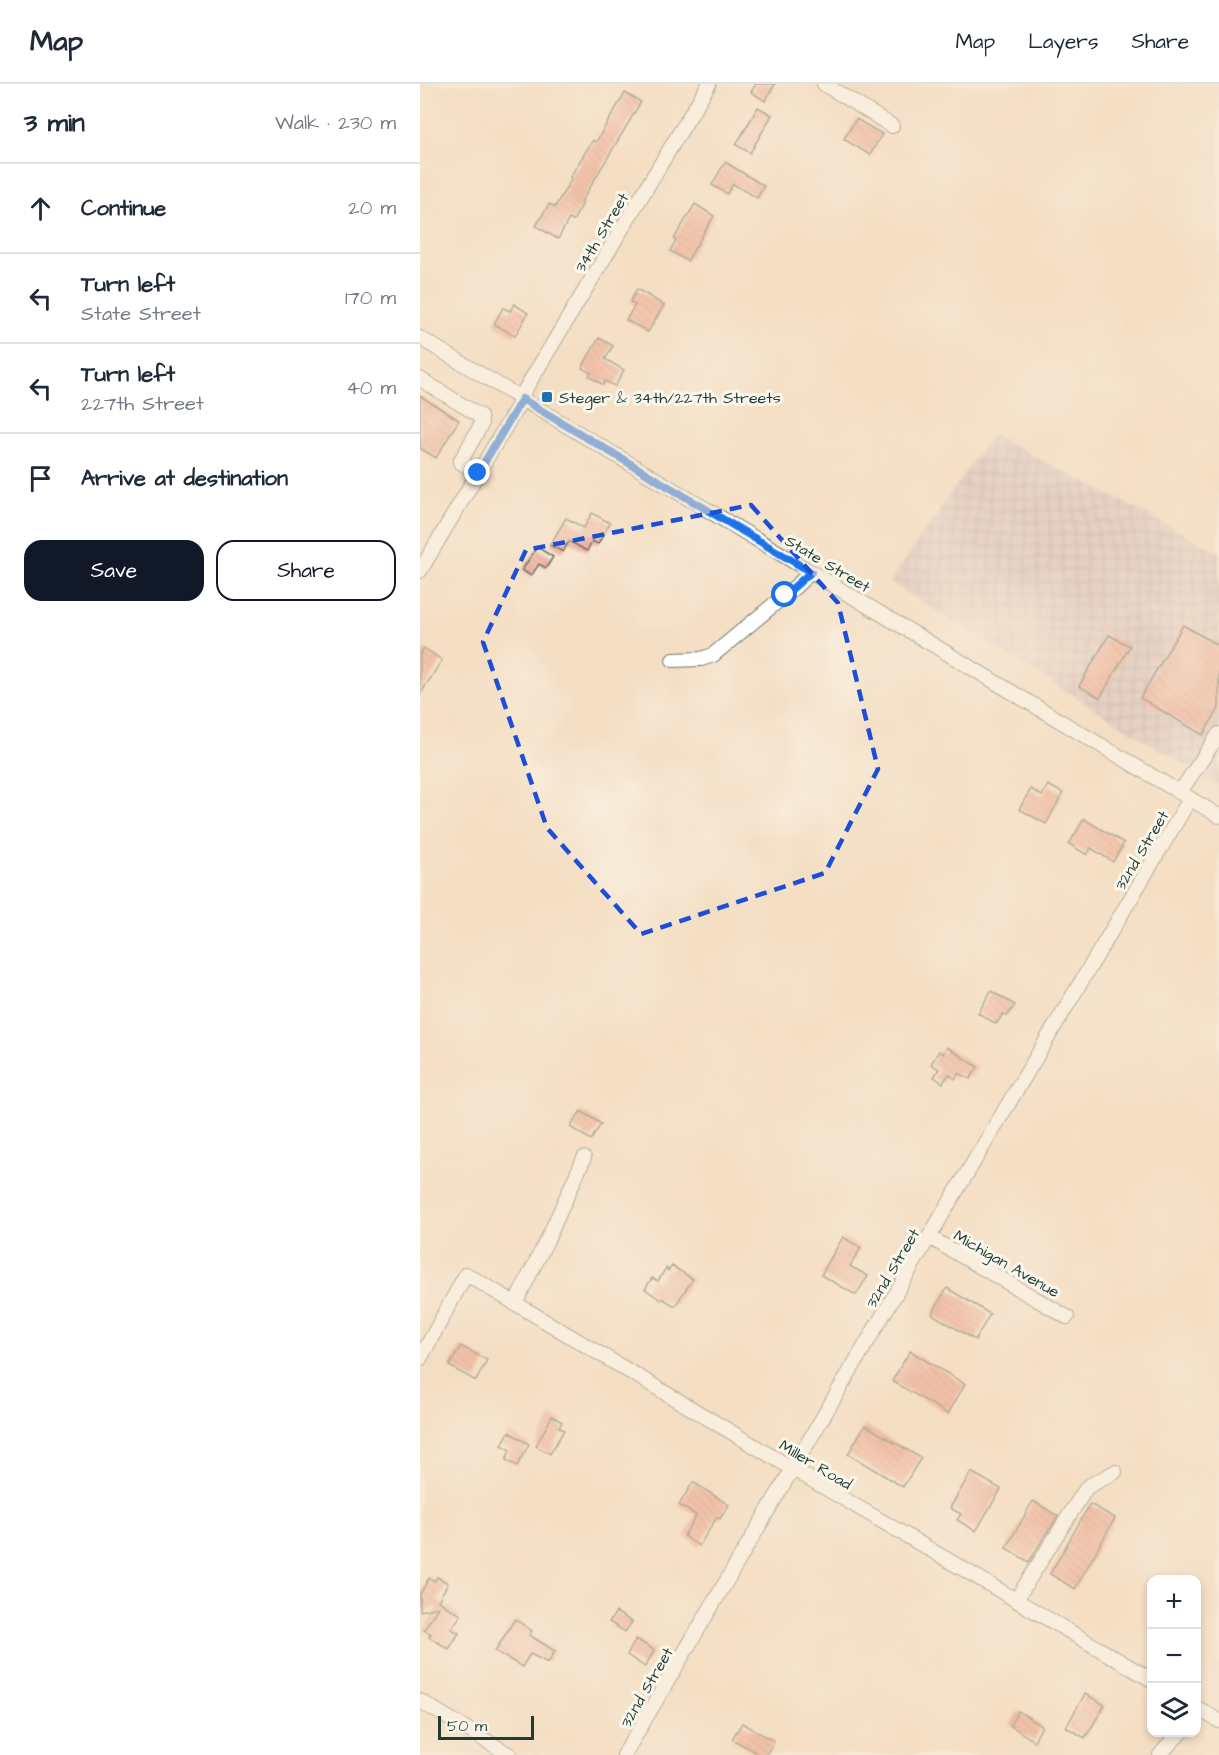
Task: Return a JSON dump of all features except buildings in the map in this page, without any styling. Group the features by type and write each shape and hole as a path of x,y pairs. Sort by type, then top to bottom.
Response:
{"street":[{"name":"34th Street","path":"420,571 709,84"},
{"path":"824,84 892,126"},
{"name":"State Street","path":"420,338 1219,816"},
{"path":"420,379 480,416 481,425 460,462 478,473"},
{"path":"673,660 701,659 713,655 811,572"},
{"name":"32nd Street","path":"624,1755 929,1238 1219,734"},
{"path":"515,1304 584,1158"},
{"name":"Michigan Avenue","path":"929,1238 1067,1317"},
{"name":"Miller Road","path":"420,1359 466,1274 1147,1677"},
{"path":"1016,1600 1087,1487 1116,1472"},
{"path":"420,1701 510,1755"},
{"path":"1201,1714 1219,1721"},
{"path":"1160,1755 1176,1737"}],"highlighted area":[{"path":"751,505 838,603 878,769 825,873 641,934 547,828 483,642 526,550"}],"shaded area":[{"path":"992,434 1219,552 1219,786 890,582"}],"place":[{"name":"Steger & 34th/227th Streets","path":"547,397"}],"route":[{"path":"478,473 522,399 811,572 785,595"}]}
